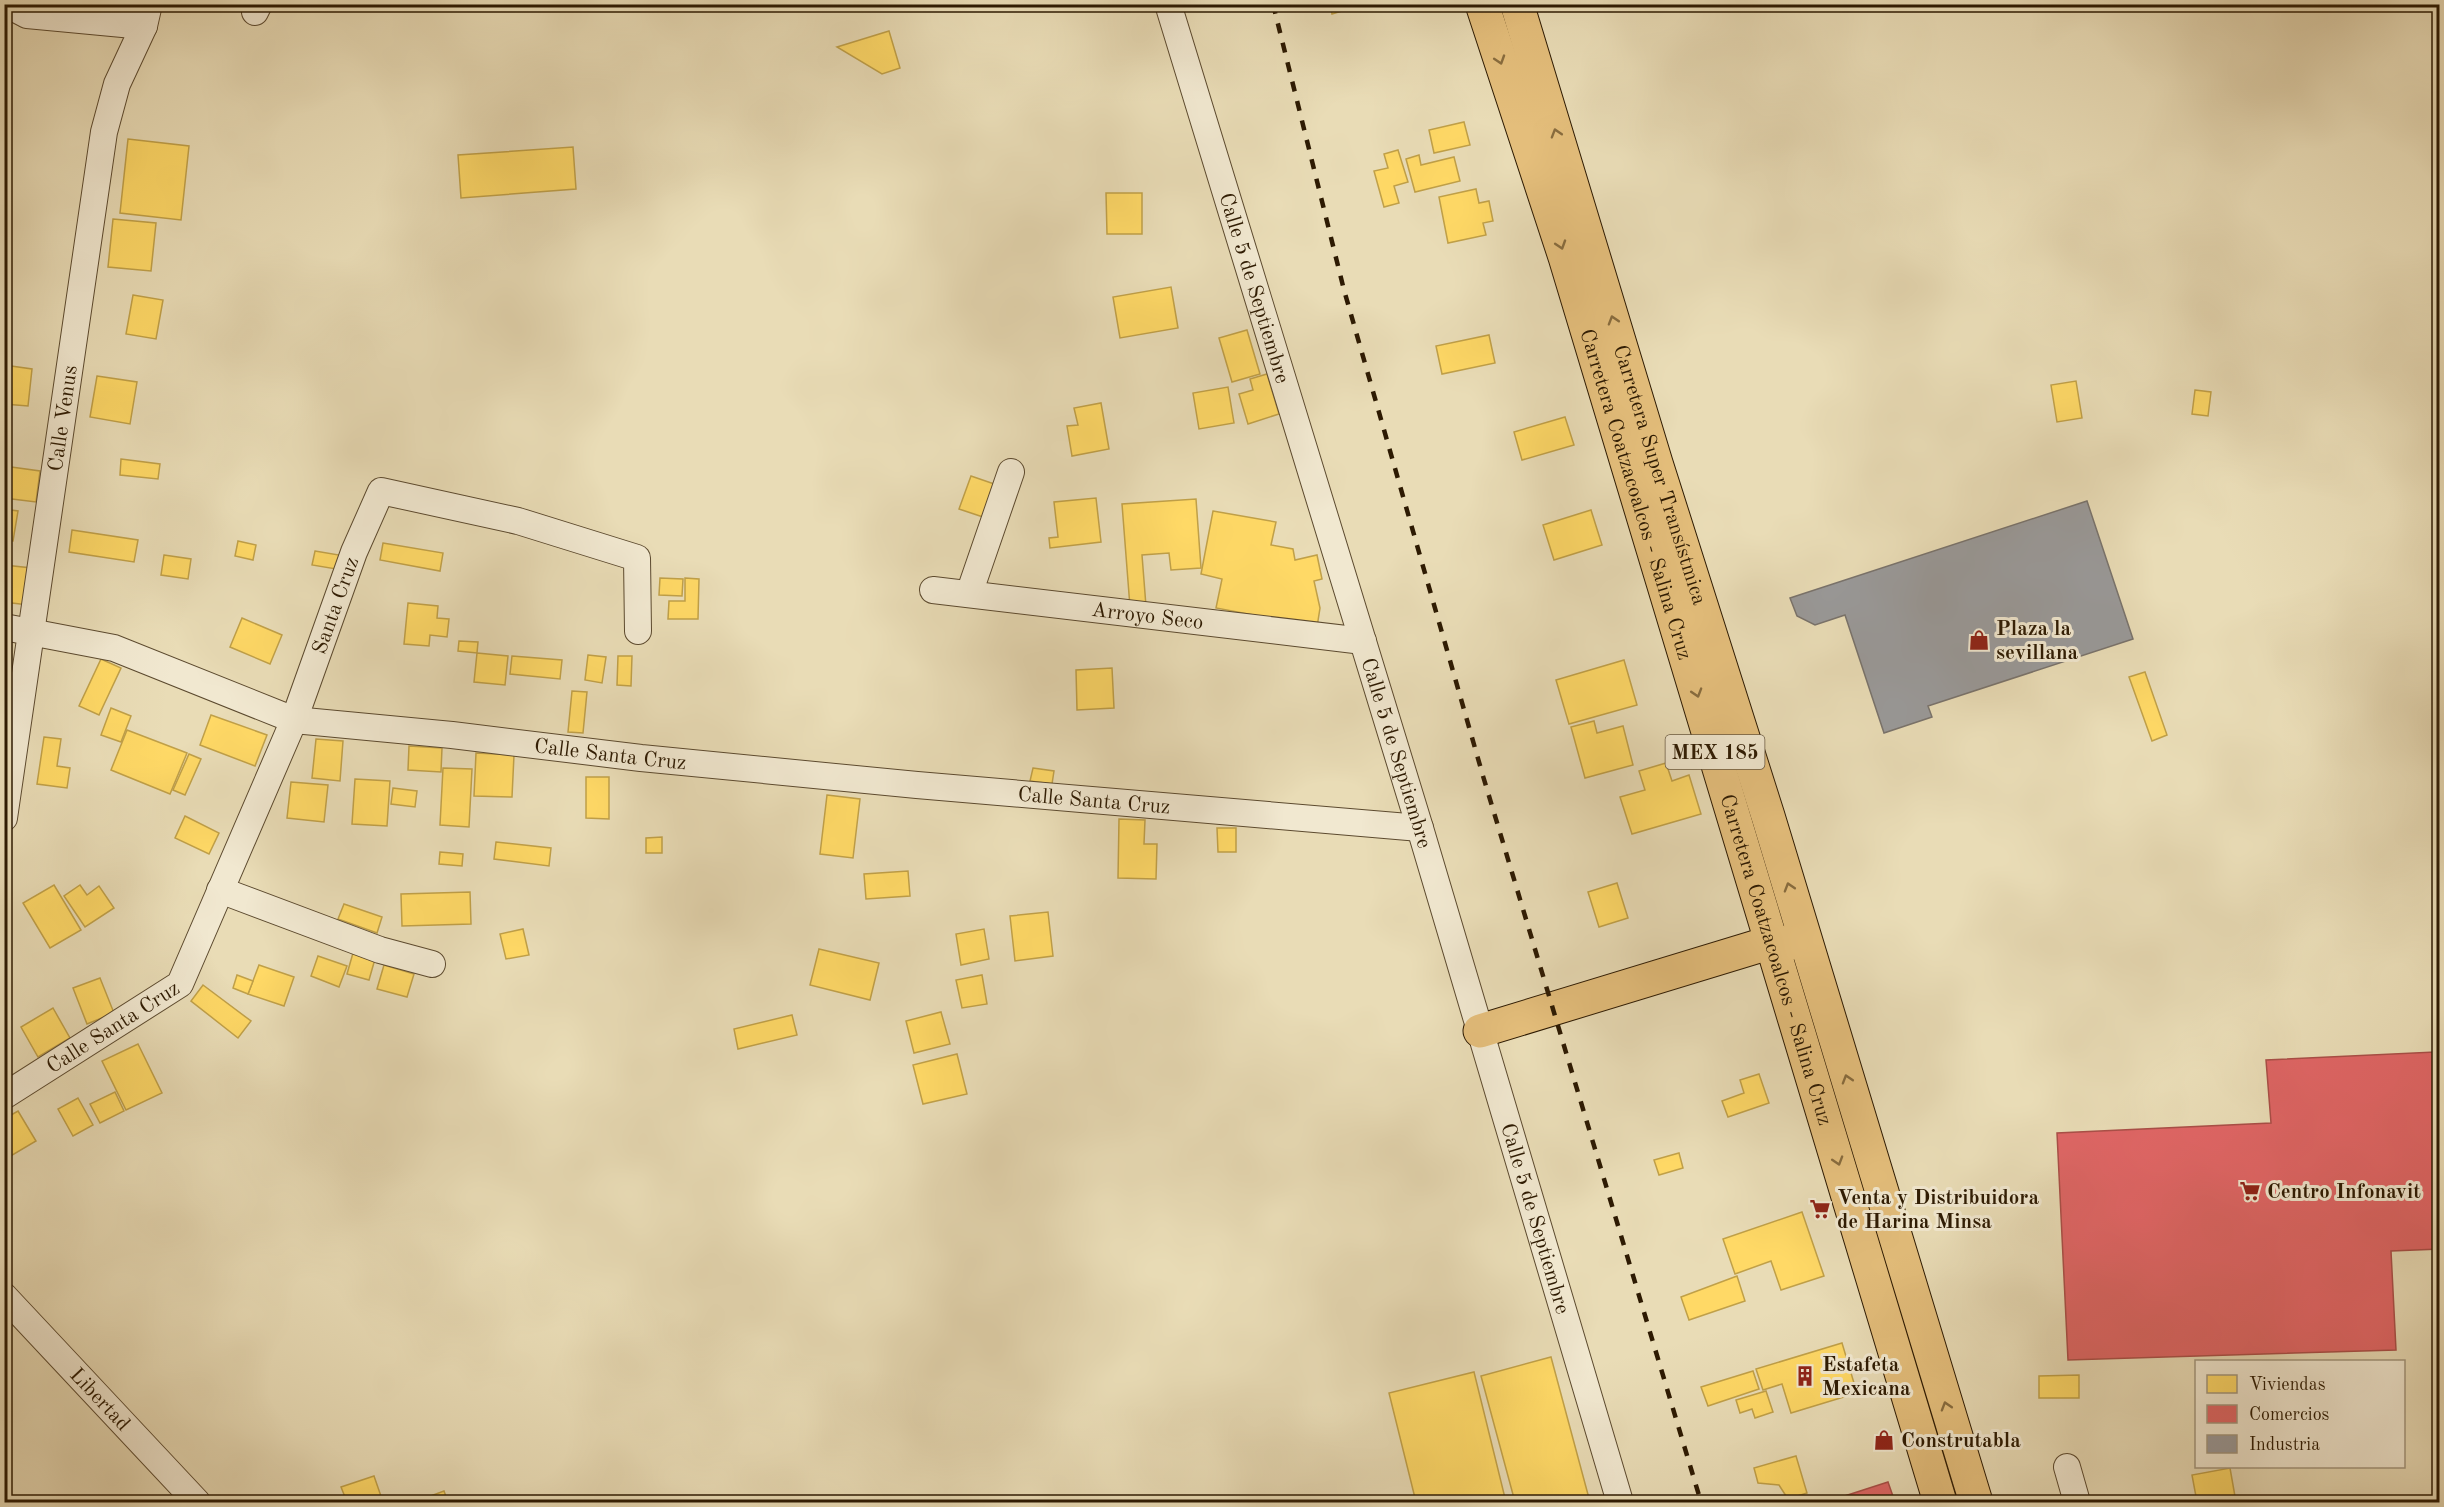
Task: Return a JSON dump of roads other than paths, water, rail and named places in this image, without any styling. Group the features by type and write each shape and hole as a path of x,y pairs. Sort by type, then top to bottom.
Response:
{"main road":[{"name":"Carretera Coatzacoalcos - Salina Cruz","path":"1482,4 1569,268 1941,1503"},
{"name":"Carretera Super Transístmica","path":"1517,4 1976,1503"},
{"path":"1480,1031 1772,942 1806,943"}],"street":[{"path":"6,4 27,15 143,24"},
{"name":"Calle 5 de Septiembre","path":"1168,4 1420,828 1620,1503"},
{"name":"Calle Venus","path":"4,818 104,132 117,84 143,24"},
{"path":"969,594 1011,472"},
{"name":"Santa Cruz","path":"294,720 354,552 381,491 518,521 637,558 638,631"},
{"name":"Arroyo Seco","path":"933,590 1363,641"},
{"path":"4,627 114,648 294,720"},
{"name":"Calle Santa Cruz","path":"4,1096 180,984 294,720 894,783 1420,828"},
{"path":"220,891 380,950 432,964"},
{"name":"Libertad","path":"4,1296 197,1503"},
{"path":"2067,1467 2077,1503"}],"railway":[{"path":"1273,4 1344,290 1483,776 1701,1502"}],"place":[{"name":"Plaza la sevillana","path":"1979,640"},
{"name":"Centro Infonavit","path":"2250,1191"},
{"name":"Venta y Distribuidora de Harina Minsa","path":"1820,1209"},
{"name":"Estafeta Mexicana","path":"1805,1376"},
{"name":"Construtabla","path":"1884,1440"}]}
